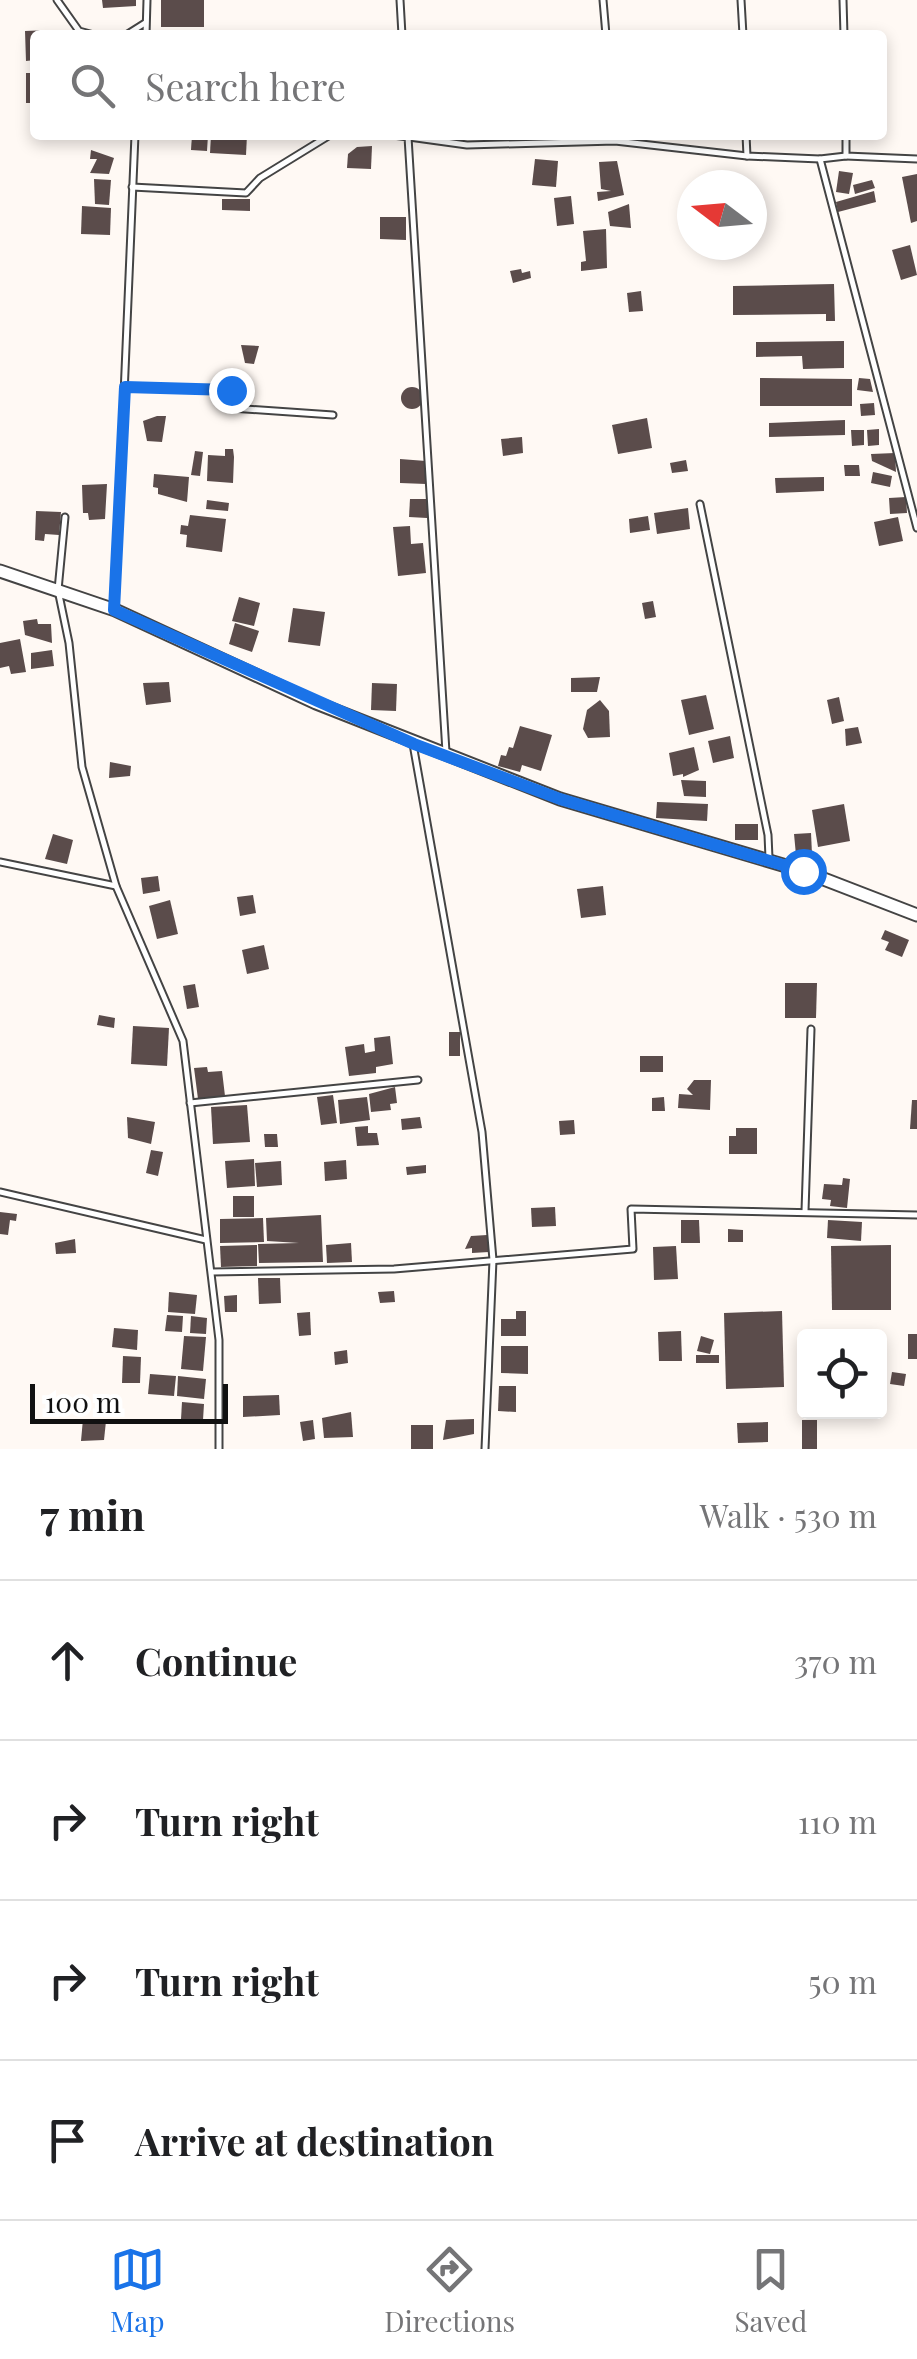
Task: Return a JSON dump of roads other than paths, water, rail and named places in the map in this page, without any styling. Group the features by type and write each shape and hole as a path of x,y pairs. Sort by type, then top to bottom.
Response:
{"street":[{"path":"0,571 114,610 414,744 560,799 769,861 917,915"}],"lane":[{"path":"58,0 78,30"},
{"path":"146,30 147,0"},
{"path":"400,0 402,30"},
{"path":"603,0 606,30"},
{"path":"742,0 743,30"},
{"path":"843,0 844,30"},
{"path":"134,30 147,21"},
{"path":"114,610 135,140"},
{"path":"132,188 246,193 260,178 322,140"},
{"path":"408,140 446,755"},
{"path":"432,140 467,146 578,140"},
{"path":"630,140 747,156 917,158"},
{"path":"746,140 747,156"},
{"path":"846,140 846,156"},
{"path":"820,159 917,528"},
{"path":"125,387 231,390 232,408 333,416"},
{"path":"700,504 768,835 769,861"},
{"path":"65,517 58,590 70,643 82,767 116,886 183,1042 219,1340 218,1449"},
{"path":"414,744 482,1132 493,1260 486,1449"},
{"path":"0,862 116,886"},
{"path":"805,1211 812,1029"},
{"path":"190,1103 418,1080"},
{"path":"0,1192 206,1240"},
{"path":"212,1272 394,1269 633,1249 631,1209 917,1215"}]}
